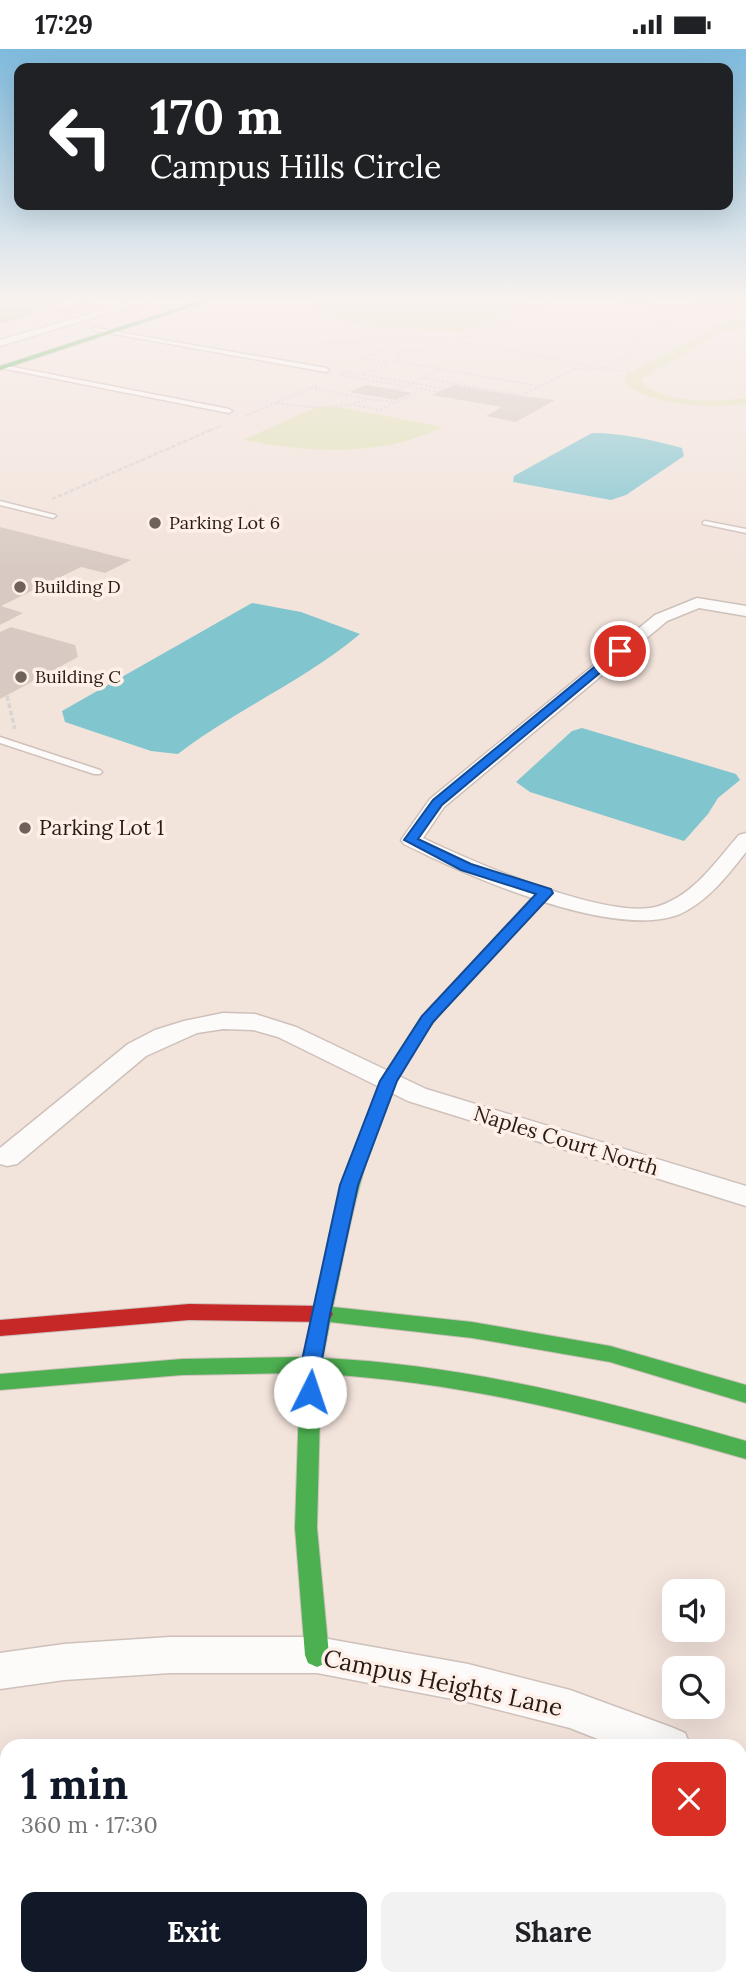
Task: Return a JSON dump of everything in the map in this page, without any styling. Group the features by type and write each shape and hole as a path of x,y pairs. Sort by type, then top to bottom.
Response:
{"street":[{"path":"746,611 697,603 661,618 437,803 411,840 466,867 545,893 615,912 652,915 682,904 702,891 746,839"},
{"path":"317,1655 306,1528 311,1365 349,1185 388,1081 427,1020 545,893"},
{"name":"Naples Court North","path":"7,1157 136,1050 193,1026 223,1021 255,1022 287,1032 417,1095 746,1196"},
{"path":"0,1328 189,1312 320,1314 472,1330 610,1354 746,1394"},
{"path":"0,1382 102,1370 187,1365 311,1365 452,1379 550,1398 643,1419 746,1450"},
{"name":"Campus Heights Lane","path":"0,1671 170,1655 317,1655 468,1683 557,1706 649,1739"}],"lane":[{"path":"122,389 229,411"},
{"path":"2,505 53,516"},
{"path":"705,523 746,531"},
{"path":"0,740 97,772"}],"path":[{"path":"239,418 307,389"},
{"path":"317,389 397,402"},
{"path":"421,389 439,392"},
{"path":"489,389 522,395 533,389"},
{"path":"276,402 305,408 354,405 380,410 424,390"},
{"path":"354,405 369,399"},
{"path":"27,510 226,424"},
{"path":"7,696 20,746"}],"green space":[{"path":"634,389 652,389 680,399 707,401 746,398 746,404 702,406 669,402"},
{"path":"334,406 443,427 395,444 344,450 293,448 243,440 317,407"}],"water":[{"path":"592,433 626,436 671,445 682,448 684,456 626,495 611,500 513,482 514,476"},
{"path":"252,603 301,612 360,634 316,666 178,754 151,751 65,722 62,711"},
{"path":"582,728 736,774 740,780 718,798 684,841 530,792 516,782 572,731"}],"building":[{"path":"355,389 391,389 412,393 396,400 349,392"},
{"path":"444,389 480,389 555,400 516,422 486,416 502,407 432,395"},
{"name":"Building D","path":"0,527 131,560 105,573 81,567 1,606 23,613 0,625"},
{"name":"Building C","path":"11,627 75,645 78,657 0,699 0,632"}],"traffic: fast":[{"path":"317,1655 306,1528 311,1365 349,1185 389,1081 427,1020 545,892"},
{"path":"323,1314 472,1330 610,1354 746,1394"},
{"path":"0,1382 91,1373 227,1365 364,1368 461,1380 557,1399 746,1450"}],"traffic: jam":[{"path":"0,1328 189,1312 323,1314"}],"place":[{"name":"Parking Lot 6","path":"155,523"},
{"name":"Building D","path":"20,587"},
{"name":"Building C","path":"21,677"},
{"name":"Parking Lot 1","path":"25,828"}],"route":[{"path":"310,1392 311,1365 320,1314 328,1288 349,1185 388,1081 427,1020 545,893 466,867 411,840 437,803 620,651"}]}
